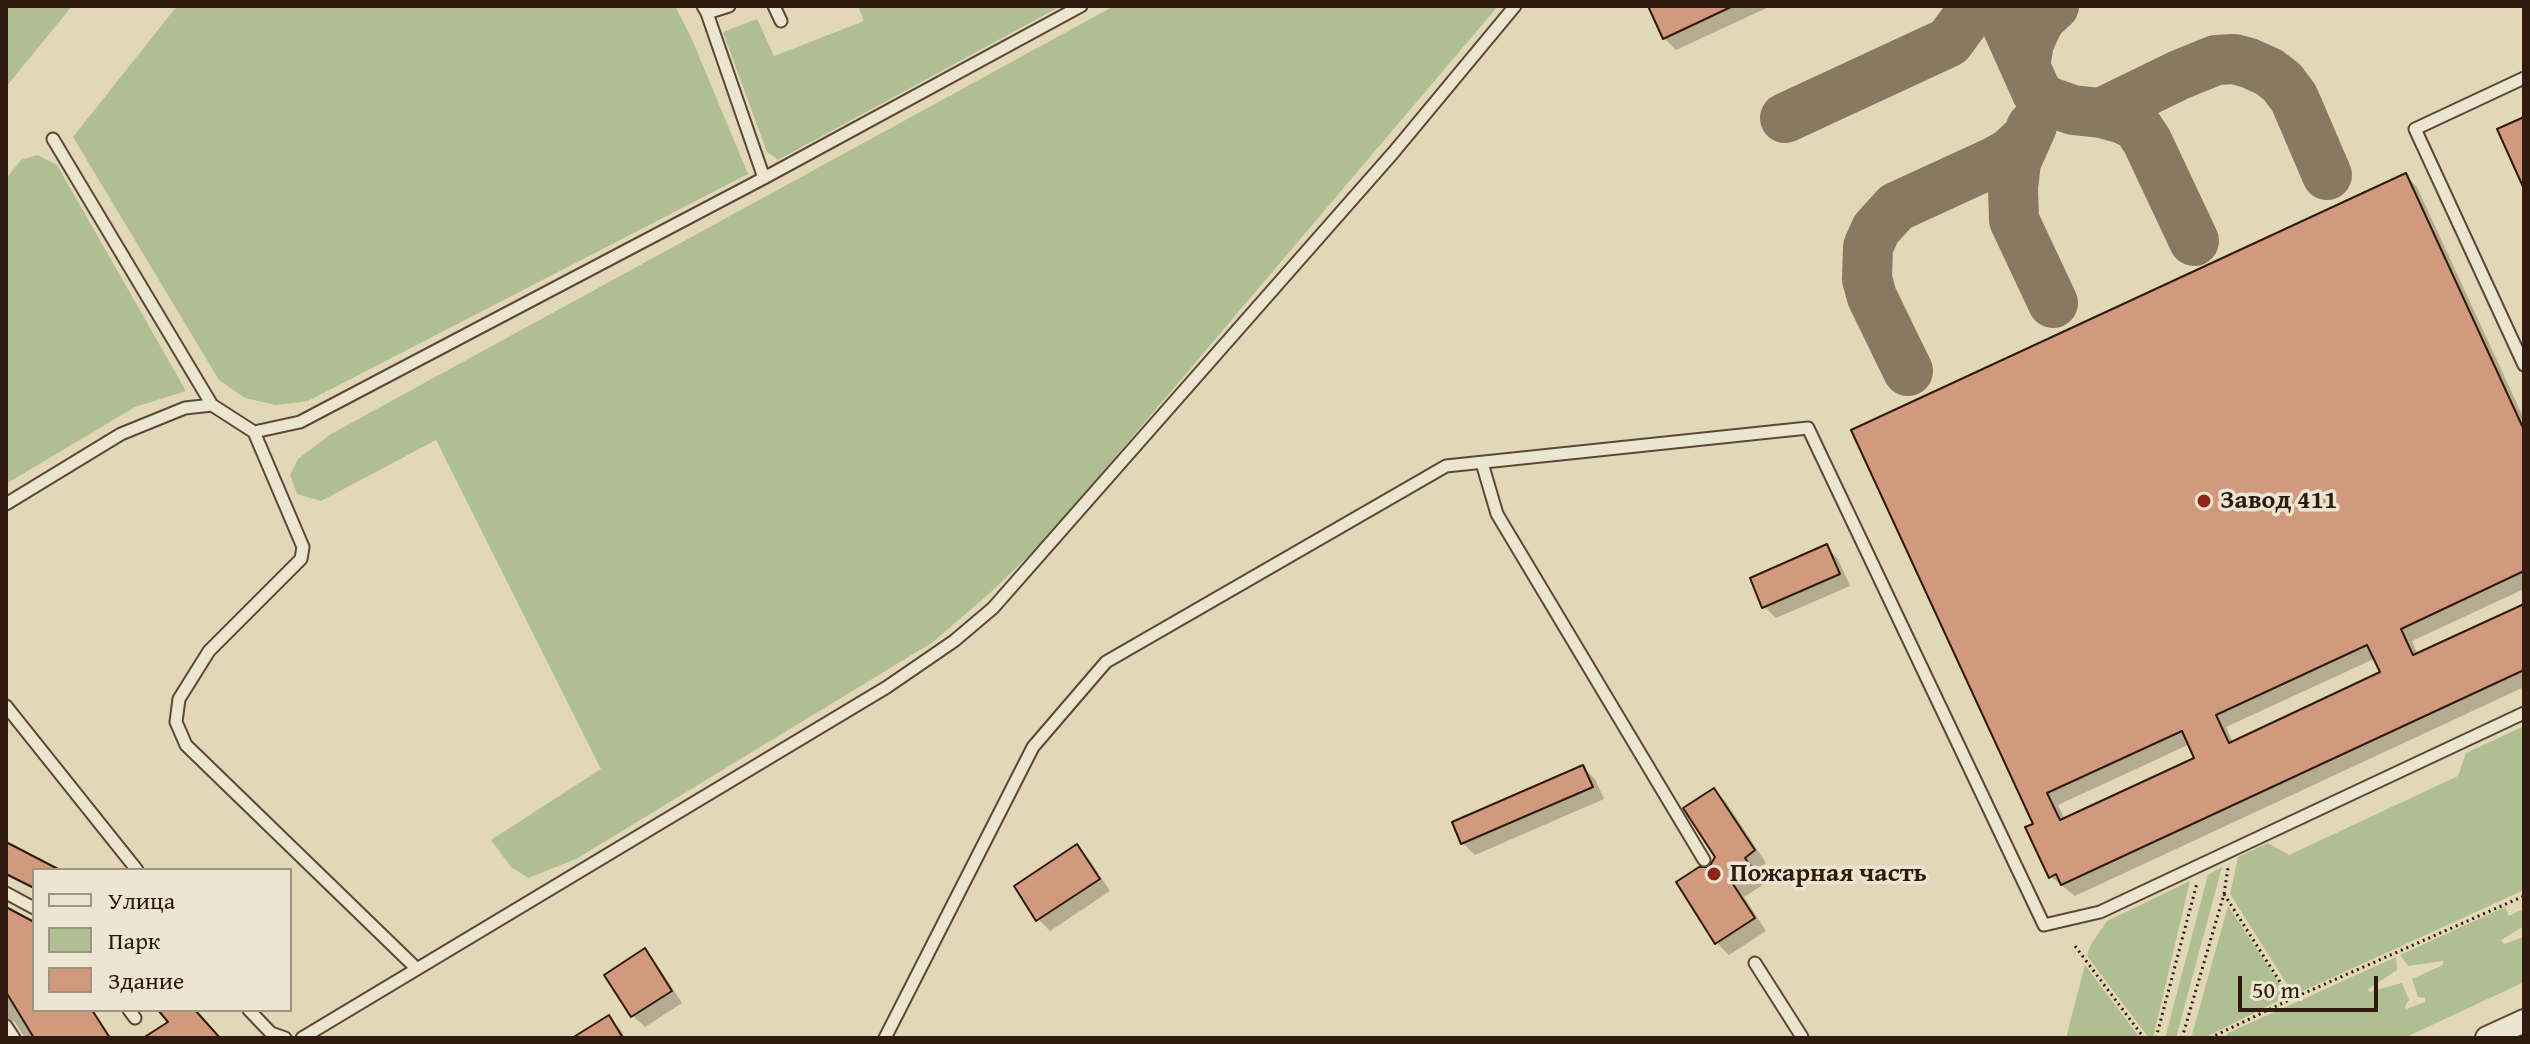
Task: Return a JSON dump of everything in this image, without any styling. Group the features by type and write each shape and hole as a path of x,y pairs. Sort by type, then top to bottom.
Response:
{"street":[{"path":"2487,1038 2524,1021"}],"lane":[{"path":"729,6 705,10 764,178"},
{"path":"774,6 781,21"},
{"path":"254,432 300,422 764,178 1081,6"},
{"path":"302,1038 887,687 954,641 993,608 1382,165 1515,6"},
{"path":"2524,78 2415,129 2524,365"},
{"path":"53,139 212,405 254,432 303,547 301,559 209,651 179,699 176,722 186,745 416,968"},
{"path":"6,504 121,434 185,408 212,405"},
{"path":"885,1038 1033,747 1106,662 1446,466 1808,428 2044,925 2100,912 2524,713"},
{"path":"1482,463 1497,514 1704,860"},
{"path":"6,706 135,868"},
{"path":"6,893 32,907"},
{"path":"1755,963 1802,1037"},
{"path":"251,1012 271,1033 285,1038"},
{"path":"6,1026 14,1038"}],"path":[{"path":"2182,1038 2224,894 2231,850"},
{"path":"2156,1038 2202,864"},
{"path":"2224,894 2291,999"},
{"path":"2210,1038 2524,896"},
{"path":"2075,946 2144,1038"}],"green space":[{"path":"6,6 72,6 6,87"},
{"path":"177,6 675,6 748,174 308,401 276,405 245,398 219,380 73,137"},
{"path":"858,6 1061,6 778,160 767,152 723,32 757,19 774,56 864,21"},
{"path":"1114,6 1498,6 1044,541 992,591 933,642 576,859 528,878 511,867 491,840 601,769 436,440 321,501 297,494 290,475 298,459 331,434"},
{"path":"37,155 57,165 186,391 135,407 6,484 6,179 21,160"},
{"path":"2524,726 2524,890 2294,995 2230,894 2238,857 2268,843 2289,855 2458,776 2466,753"},
{"path":"2222,867 2176,1038 2165,1038 2208,875"},
{"path":"2190,881 2153,1038 2149,1038 2087,956 2107,921"},
{"path":"2228,906 2288,996 2204,1038 2191,1038"},
{"path":"2505,907 2509,916 2521,910 2524,916 2524,926 2501,940 2504,944 2524,937 2524,982 2404,1038 2226,1038 2228,1033 2396,957 2397,970 2368,989 2369,992 2402,983 2409,1000 2406,1009 2425,1002 2425,998 2418,997 2412,979 2443,965 2443,961 2408,966 2400,955"},
{"path":"2085,965 2140,1038 2066,1038"}],"building":[{"path":"1648,6 1733,6 1663,39"},
{"path":"2524,117 2524,189 2497,129"},
{"name":"Завод 411","path":"2406,173 2524,430 2524,571 2401,629 2413,655 2524,604 2524,670 2061,885 2056,874 2049,878 2025,827 2033,824 1851,430","holes":["2367,645 2380,672 2229,743 2216,715","2182,731 2194,758 2060,820 2047,793"]},
{"path":"1827,544 1840,574 1762,608 1750,578"},
{"path":"1583,765 1593,787 1461,844 1452,822"},
{"path":"1714,788 1755,850 1745,858 1754,871 1733,884 1755,918 1715,944 1676,882 1699,867 1709,867 1715,857 1683,808"},
{"path":"6,842 56,868 32,868 32,887 6,874"},
{"path":"1077,844 1100,879 1036,921 1014,886"},
{"path":"6,907 32,921 32,1012 93,1012 110,1038 34,1038 6,992"},
{"path":"645,948 672,991 631,1017 604,975"},
{"path":"160,1012 197,1012 220,1038 143,1038 168,1022"},
{"path":"609,1015 623,1038 572,1038"}],"taxiway":[{"path":"1785,118 1949,42 1972,6"},
{"path":"1998,6 2037,93 2047,101 2073,110 2101,113 2137,126 2194,241"},
{"path":"2025,66 2036,27 2054,6"},
{"path":"2101,113 2216,60 2234,59 2249,63 2282,82 2294,98 2327,175"},
{"path":"2032,126 2016,162 2014,220 2053,303"},
{"path":"1908,371 1872,297 1867,279 1868,247 1876,229 1896,207 1994,162 2025,139"}],"place":[{"name":"Завод 411","path":"2204,501"},
{"name":"Пожарная часть","path":"1714,874"}]}
